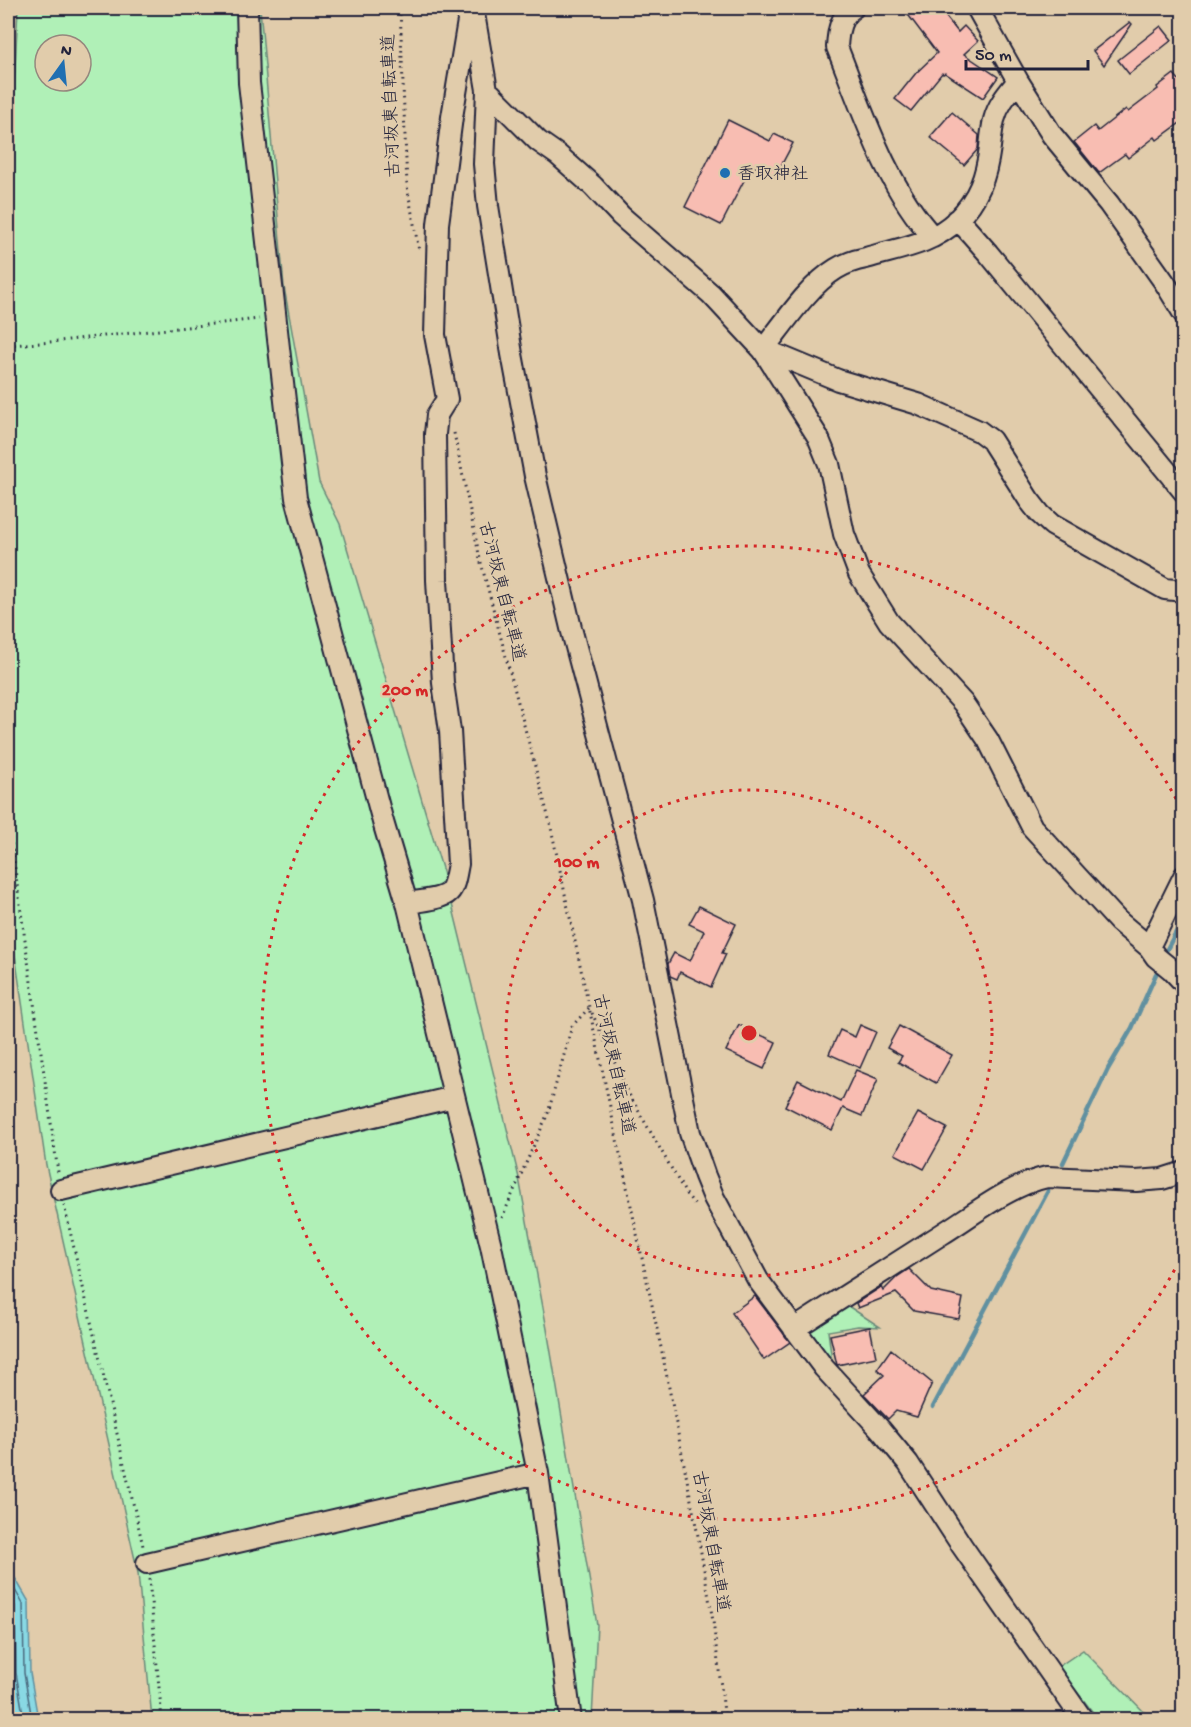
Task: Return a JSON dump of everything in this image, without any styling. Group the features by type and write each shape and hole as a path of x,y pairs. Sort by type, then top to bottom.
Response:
{"street":[{"path":"247,8 249,83 296,498 407,903 491,1246 538,1473 571,1719"},
{"path":"407,903 449,892 458,864 450,731 443,683 437,580 435,434 437,415 447,399 435,335 438,224 452,117 472,8"},
{"path":"472,8 487,90 484,164 488,206 535,476 571,628 643,900 690,1133 714,1198 758,1280 824,1368 908,1463 962,1546 1083,1719"},
{"path":"851,8 842,20 837,47 871,133 904,201 933,237"},
{"path":"977,8 1018,81 1052,135 1122,221 1184,314"},
{"path":"763,350 798,305 817,284 836,269 856,260 918,244 933,237 956,220 974,200 983,182 994,119 1001,103 1018,81"},
{"path":"487,90 538,141 558,155 593,186 621,216 711,294 763,350 818,437 829,464 844,534 859,574 889,622 928,662 963,703 988,740 1032,827 1119,921 1149,947 1156,957 1184,983"},
{"path":"956,220 988,253 1184,492"},
{"path":"763,350 838,380 918,404 979,431 991,440 1029,500 1052,525 1165,589 1184,591"},
{"path":"1149,947 1184,876"},
{"path":"61,1190 454,1097"},
{"path":"794,1329 969,1217 1016,1188 1034,1180 1047,1178 1136,1181 1162,1179 1184,1172"},
{"path":"147,1563 538,1473"}],"path":[{"name":"古河坂東自転車道","path":"400,8 407,186 419,253"},
{"path":"8,345 274,317"},
{"name":"古河坂東自転車道","path":"454,432 480,560 550,823 590,1007 699,1541 713,1621 725,1719"},
{"path":"491,1246 548,1113 572,1026 590,1007 630,1096 686,1194 698,1208"},
{"path":"147,1563 162,1719"}],"green space":[{"path":"18,8 260,8 284,287 319,482 340,524 449,892 519,1178 597,1625 592,1719 152,1719 138,1573 46,1165 8,907 8,206"},
{"path":"848,1306 880,1327 858,1326 828,1331 833,1369 807,1337 810,1326"},
{"path":"1083,1650 1151,1719 1098,1719 1058,1667"}],"water":[{"path":"8,1566 29,1602 30,1673 38,1719 8,1719"}],"building":[{"path":"903,8 939,8 958,32 964,26 978,41 964,54 998,77 983,98 942,73 911,111 895,99 916,73 937,53"},
{"path":"1130,22 1132,24 1104,65 1093,51"},
{"path":"1161,26 1172,40 1129,74 1118,60"},
{"path":"1174,74 1184,86 1184,120 1157,140 1155,137 1128,158 1125,154 1099,173 1074,142 1094,126 1098,131 1126,109 1128,112"},
{"path":"952,112 979,135 978,149 964,165 930,137"},
{"name":"香取神社","path":"728,120 770,141 774,134 793,143 775,177 752,165 721,225 685,207"},
{"path":"699,906 736,924 722,953 726,954 711,987 680,972 677,979 670,976 668,964 674,953 690,961 704,931 689,924"},
{"path":"739,1025 776,1042 764,1069 726,1051"},
{"path":"860,1025 876,1032 860,1068 829,1054 840,1030 855,1037"},
{"path":"899,1026 952,1055 936,1083 898,1062 902,1056 887,1048"},
{"path":"856,1070 878,1079 862,1116 843,1108 832,1130 785,1106 798,1080 841,1102"},
{"path":"918,1113 947,1128 924,1169 895,1154"},
{"path":"909,1269 931,1291 963,1298 959,1319 914,1311 896,1293 858,1308 856,1303 881,1287 883,1291"},
{"path":"755,1296 790,1342 764,1360 732,1313"},
{"path":"870,1327 876,1357 837,1365 830,1335"},
{"path":"891,1349 932,1383 917,1417 896,1411 888,1419 864,1394 884,1375 877,1369"}],"waterway":[{"path":"1166,951 1184,917"},
{"path":"1063,1163 1108,1069 1132,1028 1156,974"},
{"path":"933,1407 1048,1191"}],"place":[{"name":"香取神社","path":"725,173"}]}
